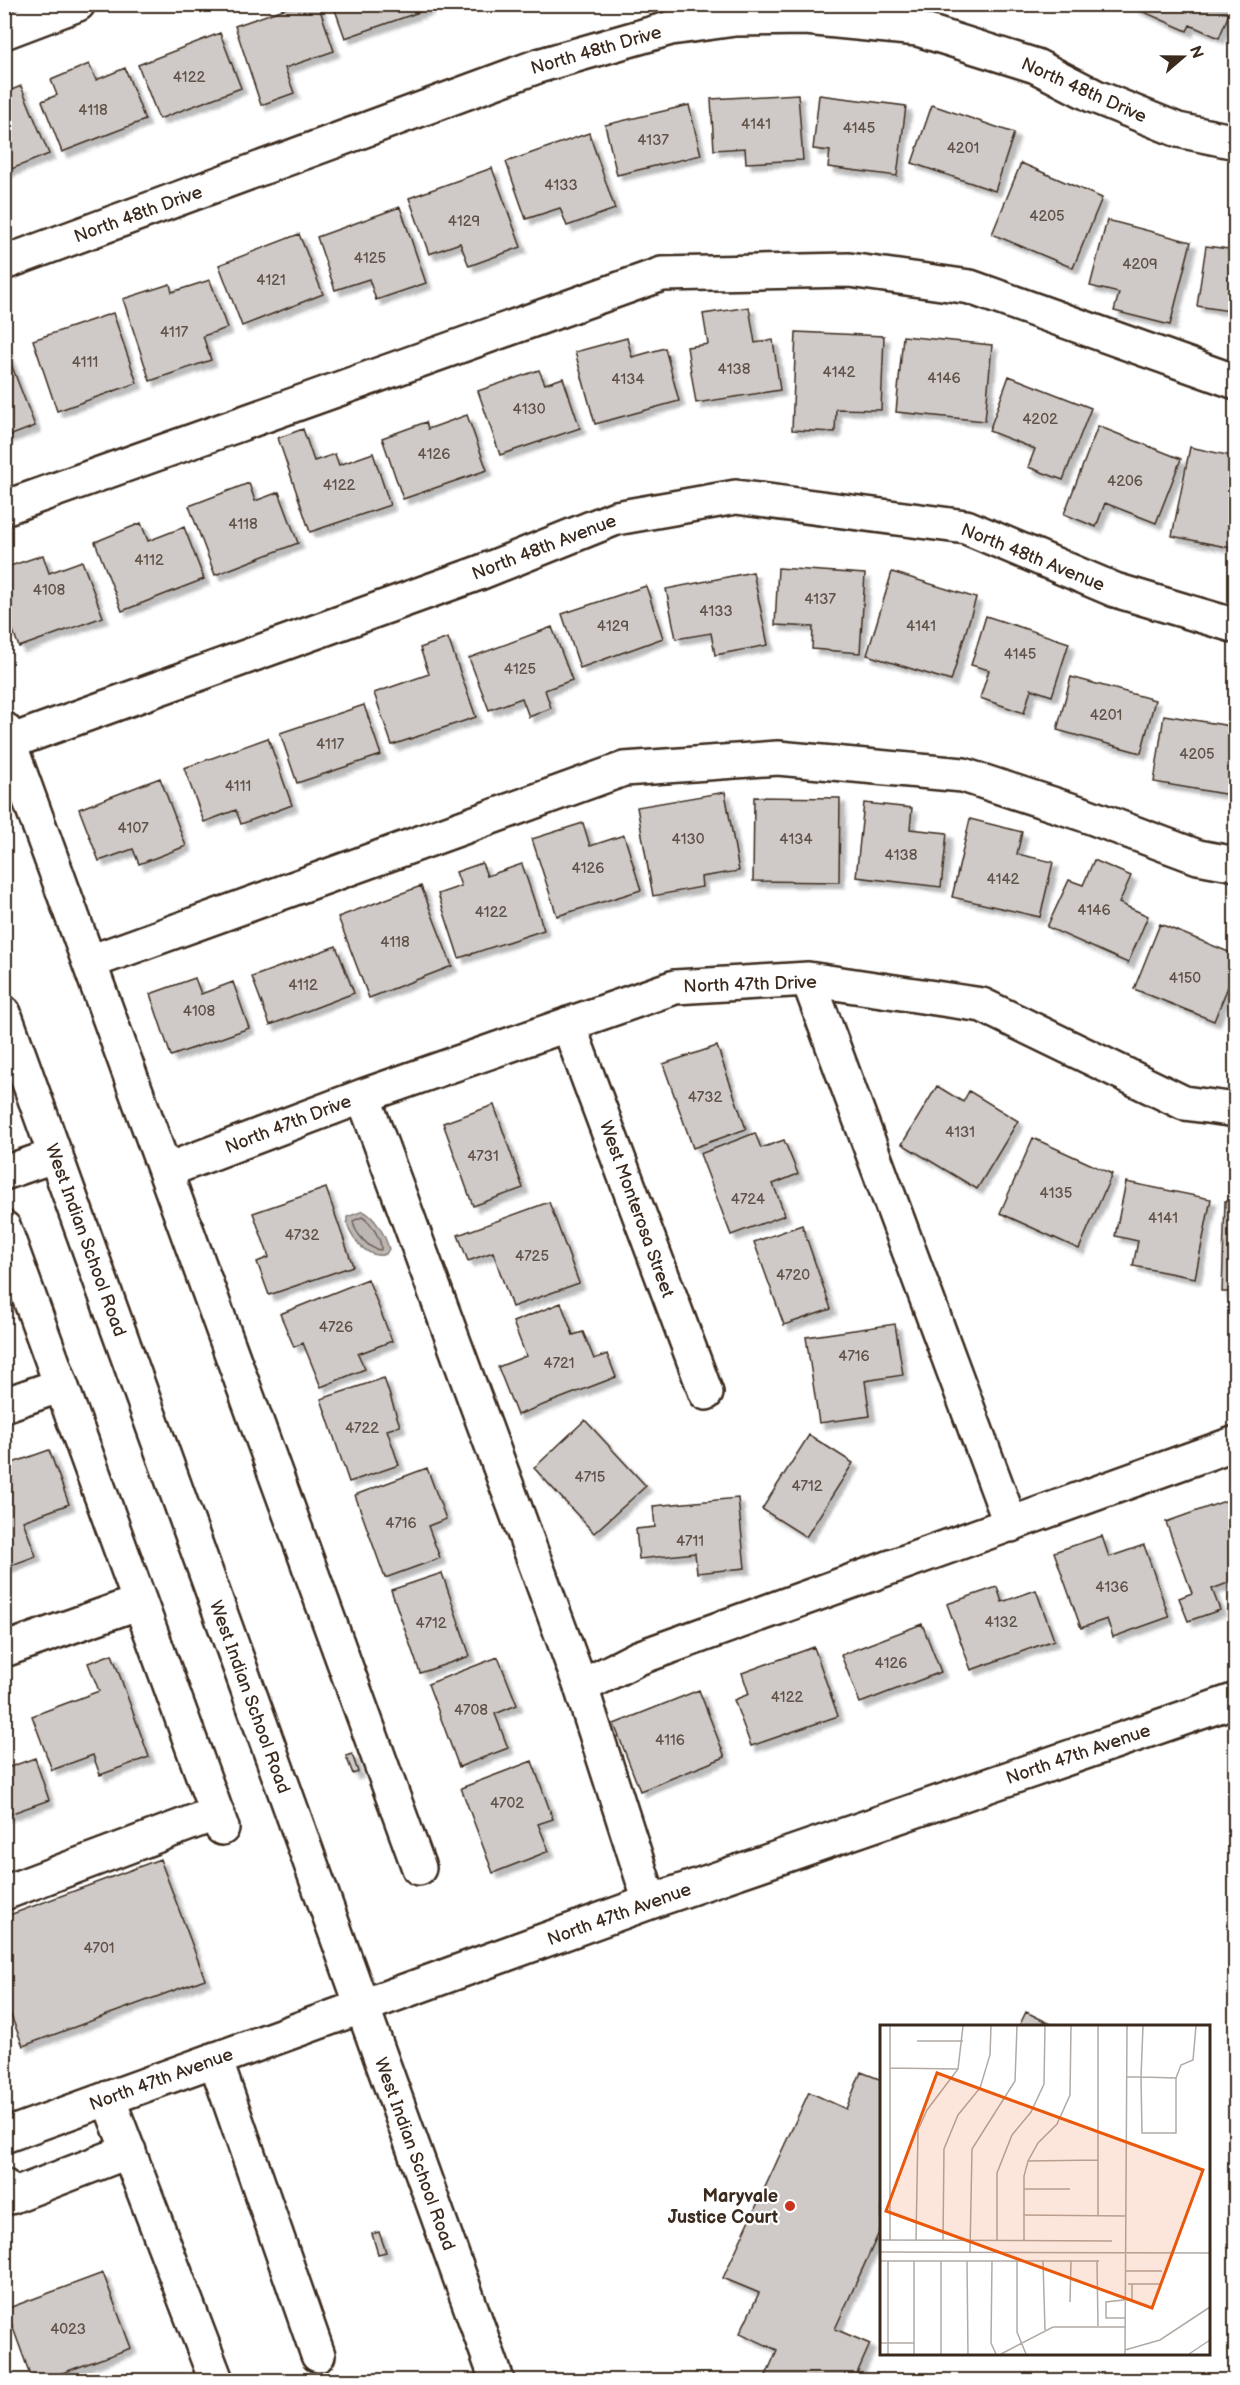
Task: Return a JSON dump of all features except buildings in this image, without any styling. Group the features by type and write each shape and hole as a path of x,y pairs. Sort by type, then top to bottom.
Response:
{"street":[{"path":"4,32 78,4"},
{"name":"North 48th Drive","path":"4,263 538,66 671,28 735,19 806,18 918,29 1036,66 1094,96 1178,130 1236,142"},
{"path":"4,508 662,274 849,270 970,287 1236,382"},
{"name":"North 48th Avenue","path":"6,739 479,573 616,518 736,497 966,527 1115,590 1236,626"},
{"path":"6,739 90,962 418,1868"},
{"path":"90,962 624,769 778,758 963,775 1083,814 1198,857 1236,864"},
{"path":"808,979 1011,1525"},
{"name":"North 47th Drive","path":"165,1171 363,1096 675,987 808,979 982,1005 1184,1103 1236,1110"},
{"name":"West Indian School Road","path":"4,1013 497,2380"},
{"name":"West Monterosa Street","path":"568,1024 706,1393"},
{"path":"363,1096 581,1687 650,1902"},
{"path":"4,1173 56,1155"},
{"path":"4,1228 220,1821 4,1893"},
{"path":"4,1405 61,1385"},
{"path":"581,1687 638,1658 1236,1443"},
{"path":"4,1650 140,1602"},
{"name":"North 47th Avenue","path":"4,2136 650,1902 1236,1700"},
{"path":"215,2059 318,2355"},
{"path":"108,2098 216,2380"},
{"path":"6,2194 129,2151"}],"water":[{"path":"363,1211 376,1222 382,1233 389,1249 386,1254 372,1254 359,1245 350,1231 347,1217"}],"place":[{"name":"Maryvale Justice Court","path":"790,2206"}]}
